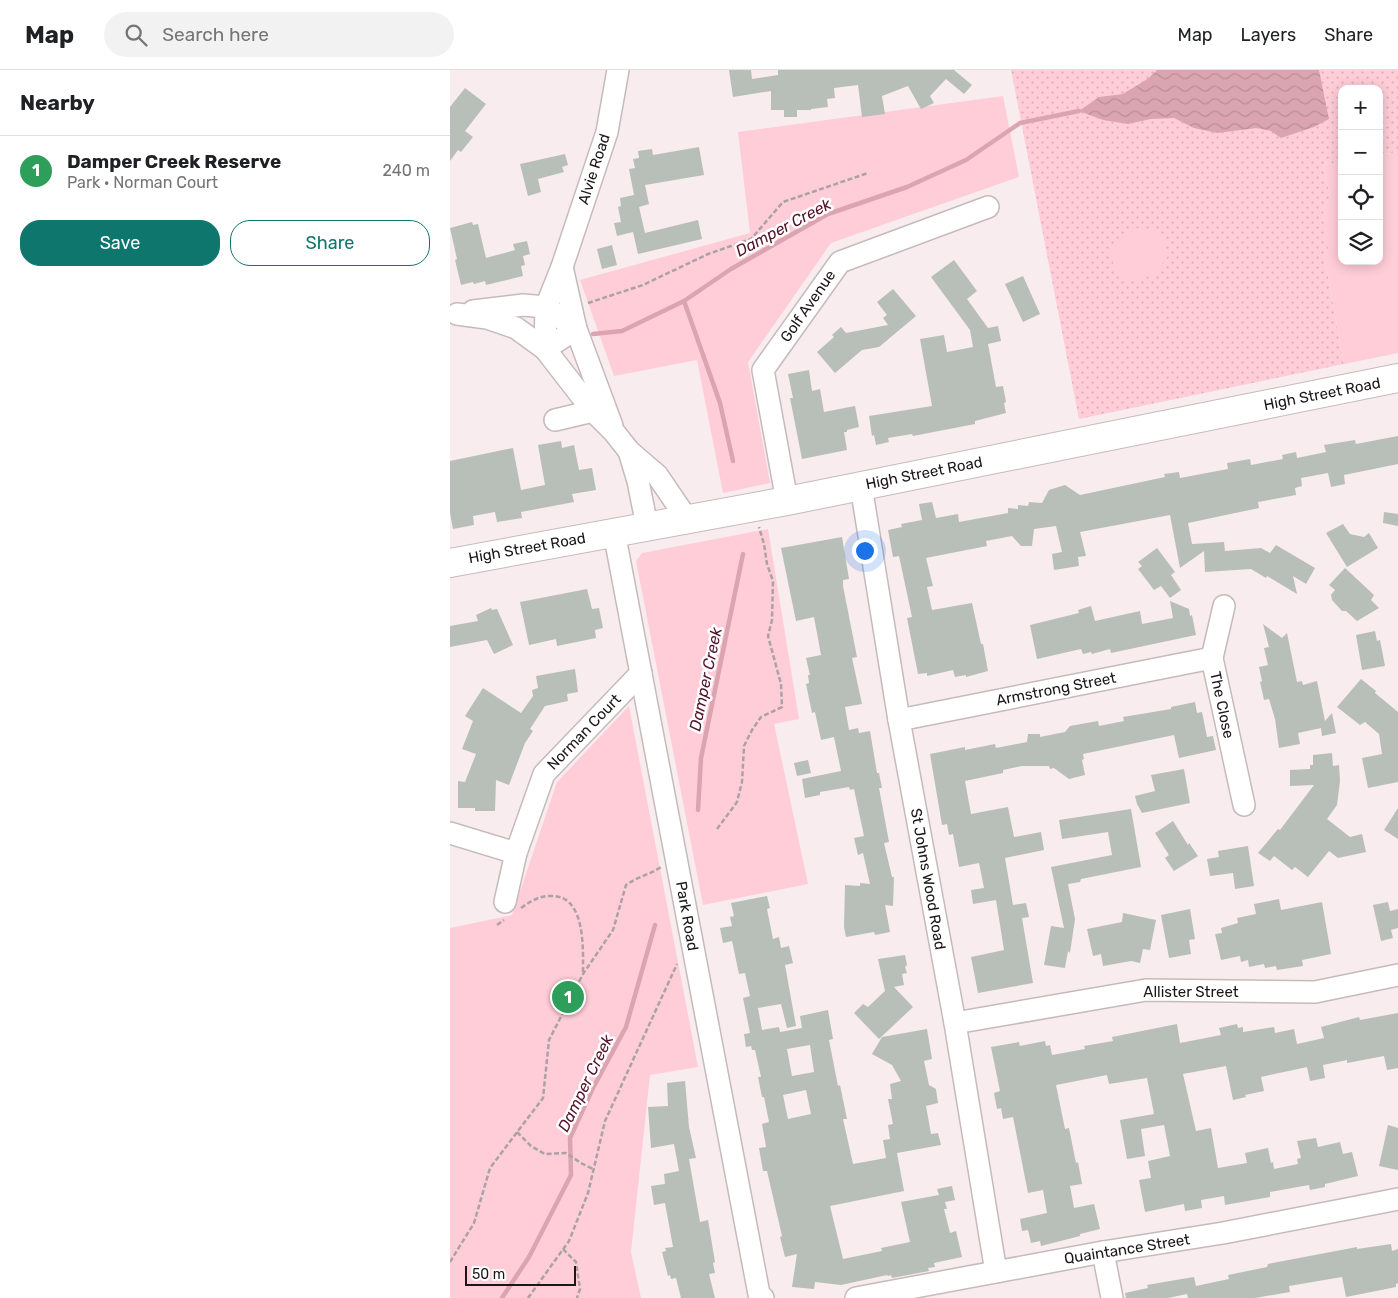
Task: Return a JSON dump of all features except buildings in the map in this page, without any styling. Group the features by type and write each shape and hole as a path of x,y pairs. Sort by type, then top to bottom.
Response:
{"main road":[{"name":"High Street Road","path":"450,562 787,501 1398,378"}],"street":[{"name":"Alvie Road","path":"618,70 607,132 562,267 546,307 545,349 592,411 614,432 629,451 657,475 686,519"},
{"name":"Golf Avenue","path":"787,501 763,370 840,262 988,207"},
{"name":"Alvie Road","path":"562,267 576,329 614,432"},
{"path":"523,305 546,307 576,329 545,349 516,328 487,318 453,315 523,305"},
{"path":"555,420 592,411"},
{"name":"Alvie Road","path":"629,451 638,481 647,526"},
{"name":"St Johns Wood Road","path":"861,486 899,720 955,1023 996,1272"},
{"name":"Park Road","path":"614,532 759,1294 763,1298"},
{"name":"The Close","path":"1224,606 1212,658 1244,805"},
{"name":"Armstrong Street","path":"899,720 1212,658"},
{"name":"Norman Court","path":"510,911 516,853 544,774 641,673"},
{"path":"450,833 516,853"},
{"name":"Allister Street","path":"955,1023 1146,990 1315,992 1398,975"},
{"name":"Quaintance Street","path":"856,1298 1103,1252 1223,1233 1398,1199"},
{"path":"1103,1252 1112,1298"}],"path":[{"path":"570,307 643,285 708,254 751,239 783,202 868,173"},
{"path":"717,829 737,802 742,782 744,746 752,730 761,717 782,707 781,684 768,636 772,620 773,581 767,564 759,526"},
{"path":"450,1262 474,1223 490,1168 543,1098 549,1040 583,974 613,930 626,885 635,879 650,874 676,857"},
{"path":"497,925 510,911 533,899 547,896 563,896 573,906 583,942 583,974"},
{"path":"528,1298 569,1241 588,1193 605,1121 678,961 693,950"},
{"path":"517,1132 532,1146 545,1154 566,1153 593,1169"},
{"path":"563,1249 576,1262 580,1289 577,1298"}],"shaded area":[{"path":"1011,70 1398,70 1398,152 1383,154 1383,85 1338,85 1338,163 1323,165 1330,197 1323,210 1329,250 1324,254 1344,364 1079,419"},
{"path":"1003,96 1019,177 831,243 748,362 770,483 723,493 697,360 614,376 580,280 750,233 738,132"},
{"path":"1398,152 1398,353 1344,364 1324,254 1328,250 1323,210 1330,197 1323,165 1338,163 1338,265 1383,265 1383,154"},
{"path":"1140,227 1158,233 1161,236 1168,256 1153,276 1130,280 1117,275 1110,253 1116,244"},
{"path":"768,529 799,719 774,724 808,884 703,905 636,561 642,553"},
{"path":"629,706 698,1067 650,1075 631,1252 641,1298 450,1298 450,928 512,915 557,782"}],"water":[{"path":"1157,70 1319,70 1329,119 1314,127 1281,138 1271,131 1257,128 1217,133 1194,128 1174,118 1151,119 1128,124 1103,120 1079,111 1099,97 1123,94 1149,78"}],"waterway":[{"name":"Damper Creek","path":"733,461 720,403 684,301 731,269 828,214 907,187 966,160 1020,123 1079,111"},
{"path":"593,334 622,331 684,301"},
{"name":"Damper Creek","path":"698,810 701,758 743,554"},
{"name":"Damper Creek","path":"502,1298 529,1257 571,1175 570,1138 593,1088 626,1027 655,925"}],"place":[{"name":"Damper Creek Reserve","path":"568,997"}]}
